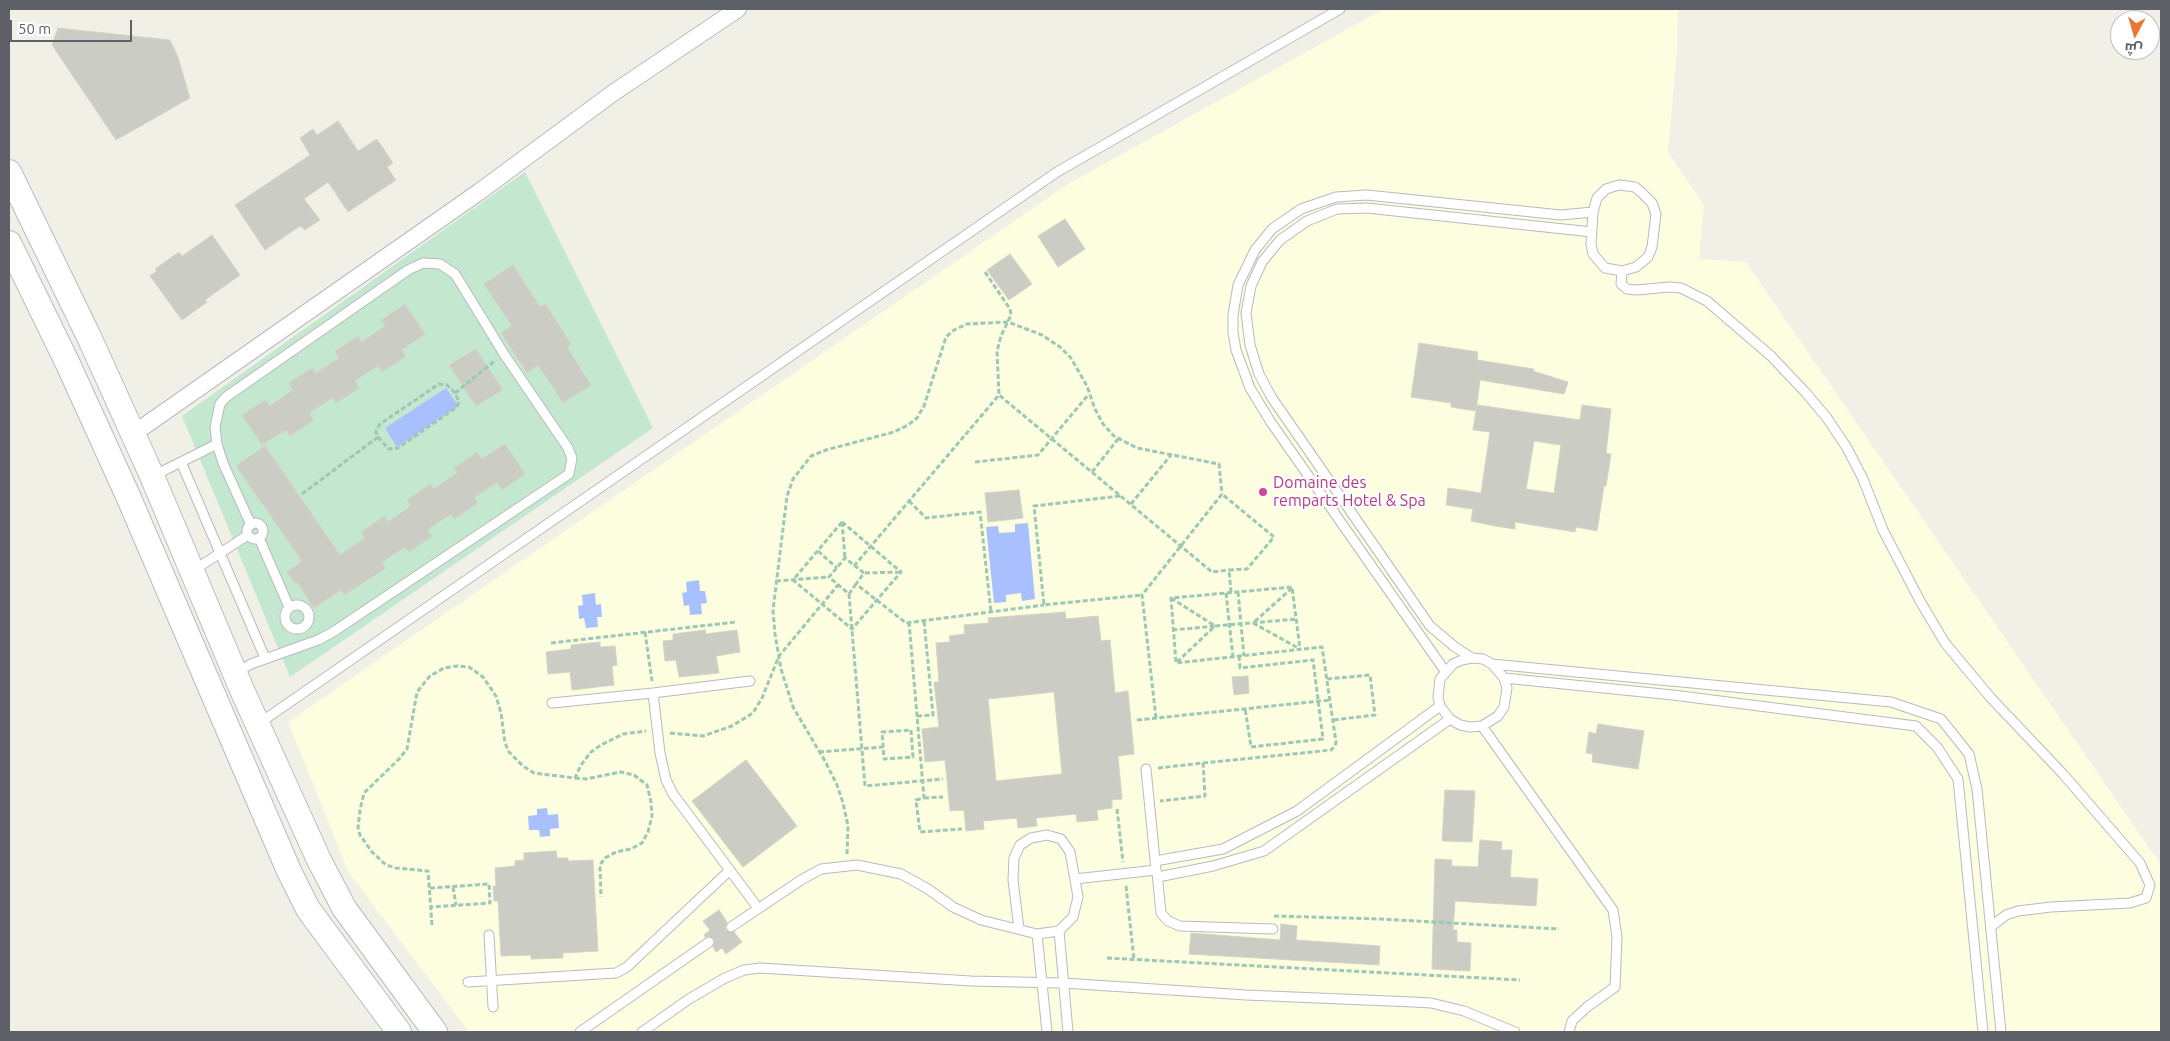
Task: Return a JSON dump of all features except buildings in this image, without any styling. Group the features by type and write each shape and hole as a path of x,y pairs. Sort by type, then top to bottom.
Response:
{"street":[{"path":"133,434 472,197 613,93 738,9"},
{"path":"9,172 90,339 152,476 191,572 319,860 336,894 364,938 435,1032"},
{"path":"9,243 68,364 168,587 289,871 308,909 399,1032"},
{"path":"168,587 191,572"},
{"path":"289,871 319,860"},
{"path":"308,909 336,894"}],"lane":[{"path":"258,724 1057,172 1340,9"},
{"path":"1619,184 1635,187 1652,203 1656,214 1652,247 1648,257 1636,267 1622,271 1605,268 1593,254 1593,212 1595,203 1601,193 1612,186 1619,184"},
{"path":"1445,671 1250,388 1236,350 1233,333 1235,297 1242,272 1255,250 1272,229 1291,215 1312,204 1336,197 1367,195 1561,215 1593,212"},
{"path":"1452,216 1454,204"},
{"path":"1592,232 1357,207 1337,209 1322,214 1300,226 1270,251 1259,268 1251,286 1246,313 1247,329 1259,374 1272,398 1430,626 1455,647 1472,658 1492,664 1892,702 1941,719 1968,754 1977,790 1992,926 2001,1032"},
{"path":"236,673 265,658 318,640 333,632 569,474 572,458 568,448 504,354 455,274 440,264 423,262 408,270 226,397 220,404 215,428 218,444 223,463 251,525"},
{"path":"1622,271 1621,284 1627,289 1681,288 1707,301 1771,356 1806,393 1827,418 1850,454 1863,479 1887,539 1945,643 1990,697 2064,774 2140,862 2150,885 2146,898 2130,903 2051,907 2018,911 2006,915 1992,926"},
{"path":"1282,436 1294,429"},
{"path":"152,476 218,444"},
{"path":"181,462 265,658"},
{"path":"248,535 247,532 251,525"},
{"path":"251,525 259,525 262,528 262,535 259,538"},
{"path":"191,572 248,535"},
{"path":"248,535 255,539 259,538"},
{"path":"259,538 289,607"},
{"path":"1472,658 1462,660 1445,671 1438,688 1440,706 1450,719 1460,725 1470,728 1482,726 1491,722 1504,708 1507,698 1504,678 1492,664"},
{"path":"1504,678 1673,694 1916,726 1930,740 1958,779 1983,1032"},
{"path":"552,704 750,680"},
{"path":"1673,694 1674,682"},
{"path":"653,692 666,780 674,794 758,908"},
{"path":"1157,869 1223,849 1297,811 1440,706"},
{"path":"1075,879 1157,869 1213,866 1264,851 1450,719"},
{"path":"1482,726 1613,910 1617,937 1615,987 1587,1007 1572,1021 1570,1032"},
{"path":"1146,769 1162,913 1168,921 1180,926 1273,929"},
{"path":"730,927 821,869 857,865 902,874 928,889 953,907 981,920 1036,934 1058,931 1073,917 1078,897 1070,852 1060,839 1047,835 1031,838 1020,845 1014,858 1013,880 1019,929"},
{"path":"468,982 616,973 627,967 730,870"},
{"path":"1058,931 1068,1032"},
{"path":"1036,934 1047,1032"},
{"path":"489,935 493,1007"},
{"path":"580,1032 709,942"},
{"path":"642,1032 689,999 725,978 744,970 760,968 1042,984 1063,983 1246,995 1431,1003 1464,1011 1515,1032"}],"path":[{"path":"854,566 999,395 997,350 1008,322 1010,309 985,272"},
{"path":"846,866 848,826 843,803 837,785 793,707 781,669 773,610 787,496 793,478 802,465 812,456 826,450 894,432 908,426 917,418 924,406 946,337 954,330 967,324 1008,322 1042,335 1060,347 1071,358 1103,424 1118,438 1137,448 1219,464 1222,494 1142,595 1156,718"},
{"path":"455,393 504,354"},
{"path":"439,384 447,385 455,393 459,402 457,407 396,449 389,449 378,437 376,431 380,424 439,384"},
{"path":"976,462 1038,455 1089,393"},
{"path":"999,395 1212,572 1246,569 1274,537 1222,494"},
{"path":"302,494 378,437"},
{"path":"1092,472 1118,438"},
{"path":"1131,504 1171,455"},
{"path":"1044,606 1034,506 1121,496"},
{"path":"909,501 926,518 980,512 991,612"},
{"path":"776,581 829,577 845,558 842,522"},
{"path":"793,580 842,522"},
{"path":"842,522 901,572"},
{"path":"818,551 837,568"},
{"path":"845,558 864,573 901,572"},
{"path":"1229,570 1231,592"},
{"path":"852,629 901,572"},
{"path":"864,573 849,594 865,786 943,779"},
{"path":"829,577 849,594"},
{"path":"793,580 852,629"},
{"path":"856,584 906,623 1142,595"},
{"path":"575,778 590,752 623,734 637,731 658,731 703,736 732,726 753,713 762,698 779,656 838,585"},
{"path":"1171,598 1292,587"},
{"path":"1292,587 1300,649"},
{"path":"1253,623 1292,587"},
{"path":"1238,592 1244,656"},
{"path":"1226,593 1233,656"},
{"path":"1171,598 1215,626"},
{"path":"1171,598 1176,663"},
{"path":"1173,630 1297,619"},
{"path":"917,716 933,714 924,621"},
{"path":"551,643 736,622"},
{"path":"909,622 924,798"},
{"path":"1253,623 1300,649"},
{"path":"1176,663 1215,626"},
{"path":"645,632 653,692"},
{"path":"1146,769 1331,750 1336,742 1322,647 1176,663"},
{"path":"1238,656 1240,668 1313,660 1323,738 1251,747 1245,708"},
{"path":"432,925 428,870 396,868 386,865 372,852 360,835 358,828 364,793 399,759 406,749 417,692 430,676 444,668 457,666 476,671 483,677 496,696 508,752 517,762 534,773 586,778 621,772 634,775 647,785 652,816 648,832 642,843 605,858 600,865 601,897"},
{"path":"1327,679 1370,675 1375,715 1333,720"},
{"path":"1137,720 1330,700"},
{"path":"911,730 913,757 884,759 882,747 882,732 911,730"},
{"path":"912,744 919,742"},
{"path":"818,752 882,747"},
{"path":"1149,803 1205,796 1203,763"},
{"path":"943,797 916,800 920,832 962,829"},
{"path":"430,888 489,884 490,904 431,907"},
{"path":"453,887 456,905"},
{"path":"1273,929 1274,916 1380,919 1559,929"},
{"path":"1107,958 1520,980"}],"shaded area":[{"name":"Domaine des remparts Hotel & Spa","path":"1384,9 1678,9 1677,51 1668,152 1704,205 1699,259 1746,262 2161,865 2161,1032 469,1032 349,873 288,722 1068,184"},
{"path":"525,172 653,428 290,677 182,416"}],"water":[{"path":"446,388 458,406 397,447 385,428"},
{"path":"1028,523 1035,599 1022,601 1021,593 1006,595 1006,602 994,603 986,527 998,526 999,533 1015,532 1015,524"},
{"path":"699,580 700,591 705,591 707,603 701,604 702,614 690,615 689,605 684,606 682,593 687,592 686,582"},
{"path":"595,593 596,605 601,604 602,617 597,617 598,627 586,628 584,618 579,619 578,606 583,605 582,595"},
{"path":"547,808 548,815 558,814 559,828 550,829 550,836 540,837 539,830 529,830 528,816 537,815 537,809"}],"place":[{"name":"Domaine des remparts Hotel & Spa","path":"1263,492"}]}
